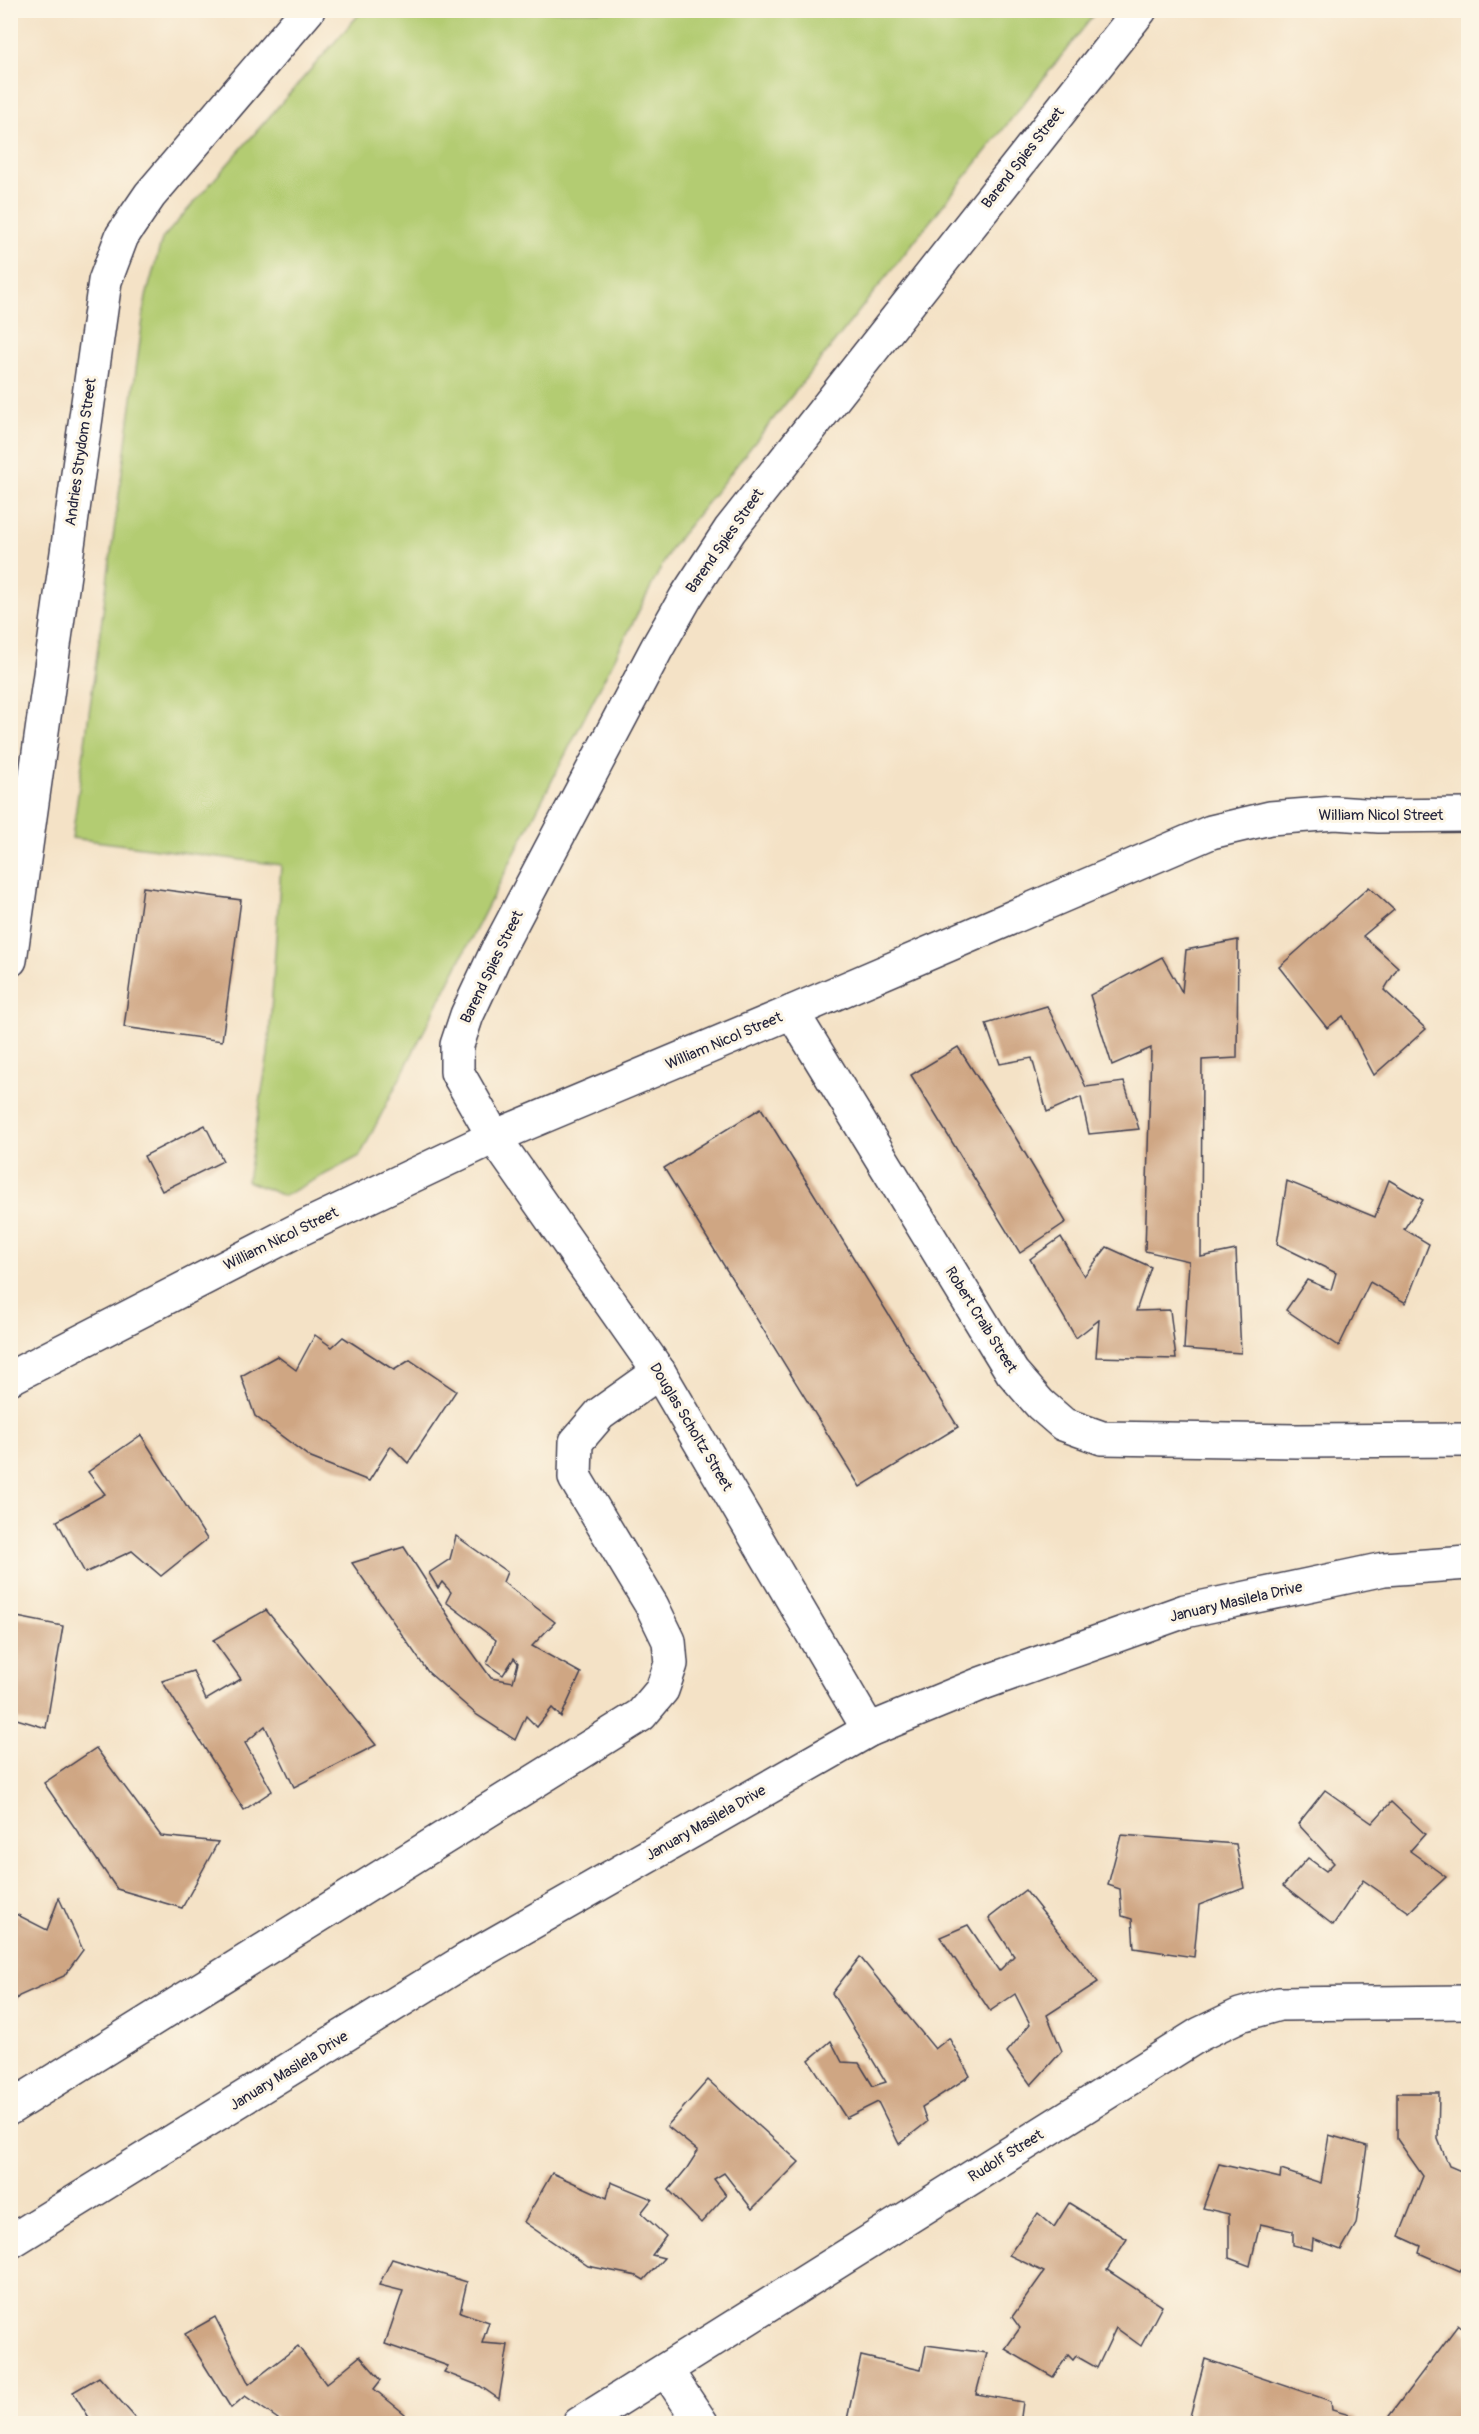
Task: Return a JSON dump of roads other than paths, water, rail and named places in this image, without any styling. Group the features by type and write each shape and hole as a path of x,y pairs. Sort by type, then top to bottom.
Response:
{"street":[{"name":"Andries Strydom Street","path":"10,960 105,281 122,236 150,195 308,10"},
{"name":"Barend Spies Street","path":"494,1137 458,1072 457,1045 467,1015 501,943 686,597 737,521 1140,10"},
{"name":"William Nicol Street","path":"10,1378 296,1230 494,1137 1211,832 1270,818 1335,813 1379,816 1468,815"},
{"name":"Robert Craib Street","path":"792,1012 1012,1372 1040,1404 1063,1424 1102,1438 1297,1441 1468,1440"},
{"name":"Douglas Scholtz Street","path":"494,1137 659,1372 869,1730"},
{"path":"10,2108 641,1715 662,1690 671,1664 669,1641 652,1606 576,1479 576,1442 600,1414 659,1372"},
{"name":"January Masilela Drive","path":"10,2242 466,1960 869,1730 983,1683 1185,1611 1384,1569 1468,1563"},
{"name":"Rudolf Street","path":"579,2424 1200,2034 1240,2015 1279,2004 1468,2002"},
{"path":"666,2370 702,2424"}]}
